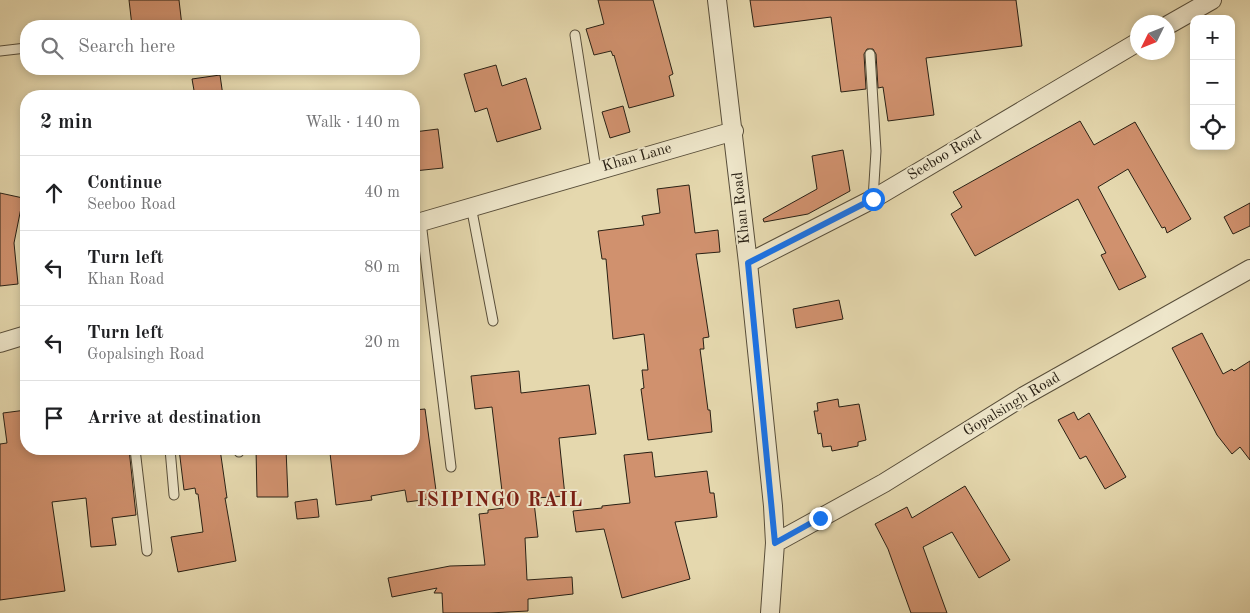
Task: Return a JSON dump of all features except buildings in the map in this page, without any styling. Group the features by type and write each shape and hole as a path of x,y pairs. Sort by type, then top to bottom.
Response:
{"street":[{"path":"717,0 734,131"},
{"path":"1175,21 1212,0"},
{"name":"Seeboo Road","path":"748,263 873,199 1130,47"},
{"name":"Khan Lane","path":"420,222 734,131"},
{"name":"Khan Road","path":"734,131 775,543 770,613"},
{"name":"Gopalsingh Road","path":"775,543 884,483 1024,396 1250,269"},
{"path":"0,343 20,337"}],"lane":[{"path":"575,35 596,170"},
{"path":"0,51 20,49"},
{"path":"870,54 876,151 873,199"},
{"path":"471,206 493,321"},
{"path":"420,245 450,467"},
{"path":"135,455 147,551"},
{"path":"171,455 174,495"}],"district":[{"name":"ISIPINGO RAIL","path":"500,501"}],"route":[{"path":"820,518 775,543 773,506 748,263 873,199"}]}
